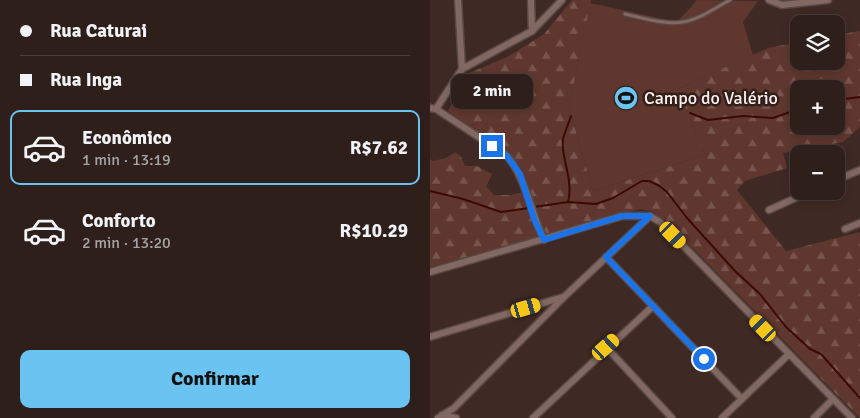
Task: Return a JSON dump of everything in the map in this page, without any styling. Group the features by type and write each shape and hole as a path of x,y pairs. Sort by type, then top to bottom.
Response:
{"street":[{"path":"458,0 462,69"},
{"path":"531,0 532,31"},
{"path":"544,240 534,219 520,174 506,155 433,108 462,69 532,31 562,0"},
{"path":"771,1 782,5 828,0"},
{"path":"845,176 860,170"},
{"path":"769,210 791,200"},
{"path":"430,272 622,216 650,216 660,222 852,418"},
{"path":"440,417 454,408 564,297 650,216"},
{"path":"846,229 860,223"},
{"path":"606,257 742,399"},
{"path":"430,337 564,297"},
{"path":"533,418 606,347 653,306"},
{"path":"606,347 672,418"},
{"path":"722,418 789,354"},
{"path":"814,418 833,399"},
{"path":"440,417 456,418"}],"lane":[{"path":"625,14 669,22 683,22 696,18 730,0"}],"green space":[{"path":"572,0 591,0 569,107 593,191 705,155 678,89 768,48 790,44 790,70 845,70 845,34 860,31 860,127 843,142 827,145 790,145 790,152 783,153 787,168 745,181 737,190 786,251 860,232 860,418 665,220 651,211 640,209 430,267 430,159 433,161 446,158 455,152 461,157 465,166 477,166 492,174 486,186 494,195 510,195 529,191 521,168 511,156 448,111 467,74 507,57 544,34"},
{"name":"Campo do Valério","path":"697,0 758,1 743,22 753,55 678,89 705,155 593,191 569,107 590,3 677,22"}],"waterway":[{"path":"845,99 860,97"},
{"path":"690,113 708,120 743,116 773,118 790,112"},
{"path":"568,202 569,185 563,153 563,139 571,116"},
{"path":"534,207 568,202 596,204 613,198 642,181 649,181 658,185 667,192 687,218 735,271 760,294 786,327 810,349 821,354 860,398"},
{"path":"430,191 463,199 501,212 529,208"}],"place":[{"name":"Campo do Valério","path":"626,98"}],"route":[{"path":"492,146 506,155 515,164 534,219 544,240 622,216 650,216 606,257 704,359"}]}
